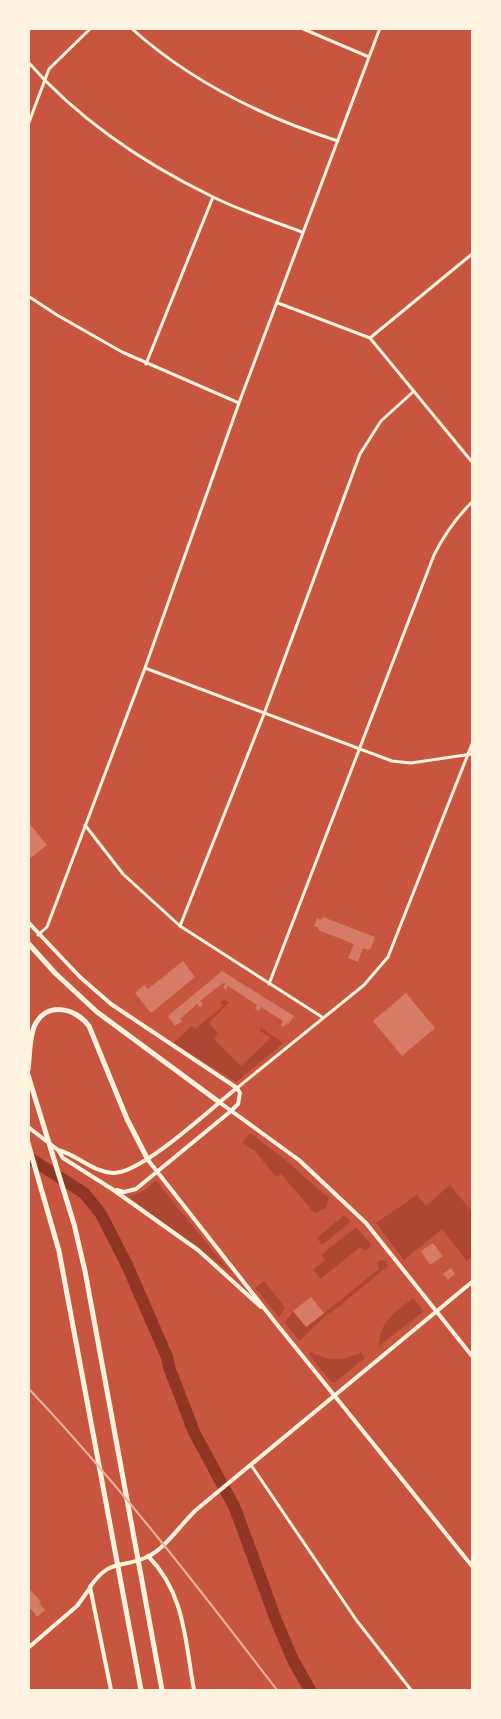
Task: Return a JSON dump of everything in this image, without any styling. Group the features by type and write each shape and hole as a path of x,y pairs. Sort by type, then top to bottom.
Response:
{"highway":[{"path":"28,944 97,1012 219,1102"},
{"path":"28,1070 31,1038 38,1021 56,1010 70,1010 78,1014 89,1026 127,1119 148,1160"},
{"path":"28,1075 85,1271 162,1690"},
{"path":"28,1143 59,1251 141,1690"}],"main road":[{"path":"28,922 80,977 111,1004 237,1088 240,1093 238,1104 231,1112 157,1173 131,1192 112,1189"},
{"path":"58,1150 68,1153 93,1168 112,1173 126,1172 148,1160 237,1088"},
{"path":"219,1102 299,1160 366,1223 472,1356"},
{"path":"28,1127 58,1150 63,1158 112,1189 198,1250 268,1313"},
{"path":"148,1160 472,1566"},
{"path":"28,1648 77,1606 98,1575 109,1566 148,1557 211,1497 472,1282"},
{"path":"148,1557 160,1568 174,1592 180,1612 194,1690"},
{"path":"90,1587 111,1690"}],"street":[{"path":"28,125 49,69 91,28"},
{"path":"131,28 174,63 218,90 294,126 339,141"},
{"path":"301,28 369,57"},
{"path":"38,934 47,927 145,668 239,402 380,28"},
{"path":"28,62 72,105 115,139 213,197 302,232"},
{"path":"146,363 213,197"},
{"path":"370,338 472,254"},
{"path":"28,296 57,315 146,363 239,402"},
{"path":"278,303 370,338 472,462"},
{"path":"180,926 264,714 360,454 381,421 414,391"},
{"path":"269,984 434,555 457,517 472,502"},
{"path":"145,668 392,761 411,763 470,755"},
{"path":"237,1088 364,985 388,957 470,755 472,744"},
{"path":"85,825 123,874 180,926 322,1017"},
{"path":"250,1464 357,1621 411,1690"}],"shaded area":[{"path":"224,1000 229,1002 209,1023 218,1033 214,1039 241,1066 271,1038 260,1031 261,1028 282,1044 236,1082 174,1042 192,1026 195,1029 223,1006 220,1002"},
{"path":"250,1133 329,1198 325,1210 322,1209 315,1214 281,1174 276,1177 254,1150 242,1143"},
{"path":"156,1181 230,1272 129,1197 143,1191"},
{"path":"450,1185 472,1212 472,1256 467,1261 442,1229 404,1260 376,1223 417,1195 426,1206"},
{"path":"344,1215 351,1222 322,1245 317,1238"},
{"path":"356,1227 370,1243 370,1247 365,1251 360,1247 321,1279 313,1270 325,1260 321,1255"},
{"path":"380,1260 385,1261 388,1266 330,1312 299,1341 285,1322 293,1311 307,1327 379,1269 377,1263"},
{"path":"264,1281 285,1307 280,1316 255,1288"},
{"path":"413,1298 424,1311 379,1346 385,1323"},
{"path":"312,1352 336,1359 361,1352 365,1358 334,1383 309,1354"}],"building":[{"path":"28,822 47,845 28,860"},
{"path":"323,917 375,937 370,950 363,948 358,962 348,958 354,944 318,930 319,928 314,926 317,918 322,920"},
{"path":"183,961 195,977 151,1013 135,993 144,985 148,989"},
{"path":"222,971 294,1016 288,1025 286,1023 284,1027 281,1025 283,1021 261,1007 259,1011 255,1009 257,1005 228,986 226,990 223,988 225,984 223,983 200,1001 203,1004 200,1007 197,1004 175,1026 168,1016"},
{"path":"406,993 435,1028 402,1056 373,1021"},
{"path":"433,1243 443,1256 430,1265 421,1251"},
{"path":"451,1268 455,1274 448,1280 443,1274"},
{"path":"311,1297 324,1313 306,1327 293,1311"},
{"path":"28,1587 45,1610 37,1617 31,1609 28,1611"}],"waterway":[{"path":"28,1157 84,1193 101,1214 127,1265 167,1357 194,1432 235,1508 276,1620 293,1660 310,1690"}],"railway":[{"path":"28,1388 126,1498 277,1690"}]}
